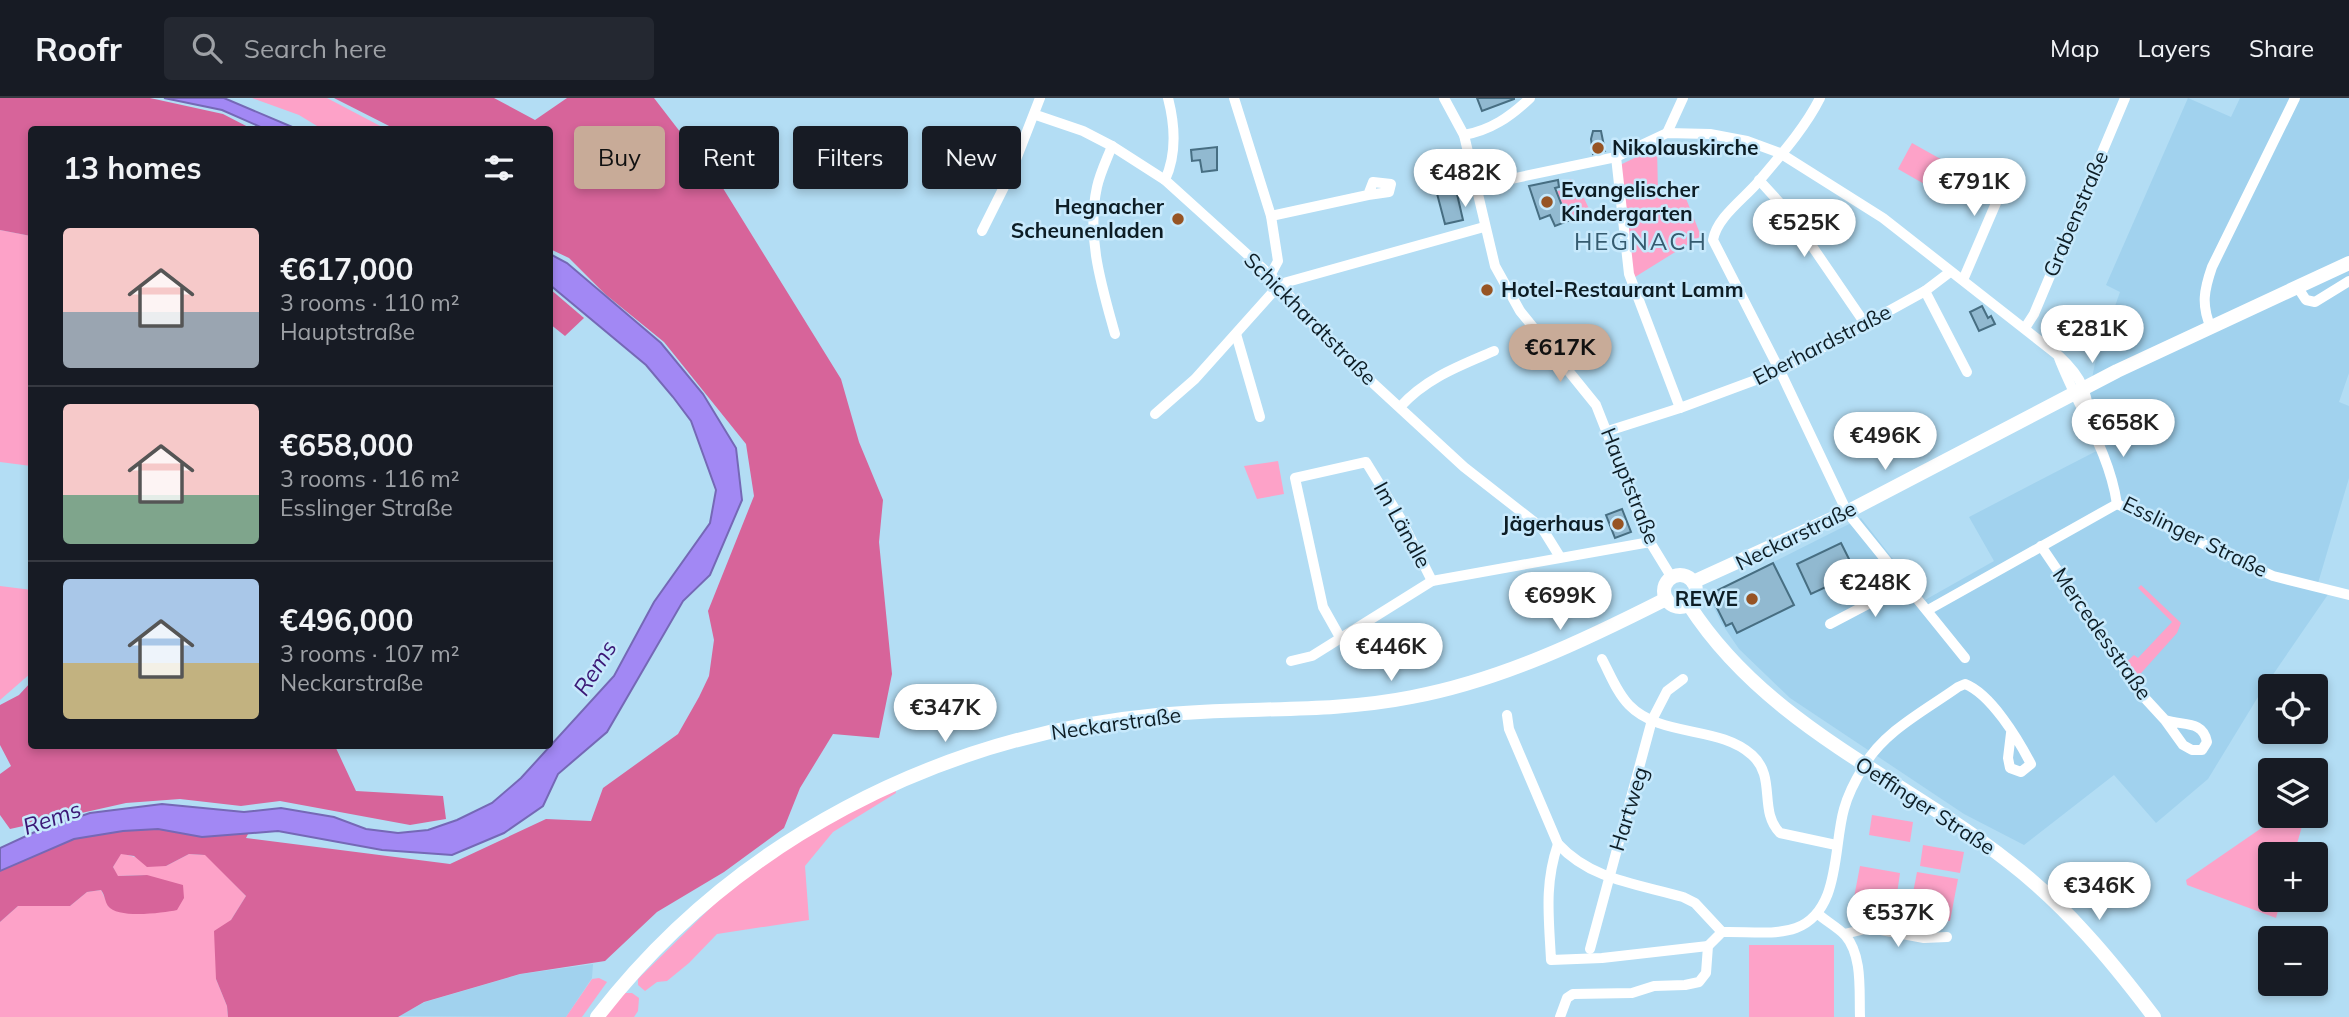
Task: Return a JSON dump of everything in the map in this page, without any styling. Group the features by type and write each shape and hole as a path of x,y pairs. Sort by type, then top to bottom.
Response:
{"main road":[{"name":"Neckarstraße","path":"1693,582 1847,512 2117,371 2349,263"},
{"path":"1683,576 1693,582 1696,595 1689,605 1676,607 1666,599 1666,585 1672,578 1683,576"},
{"name":"Neckarstraße","path":"597,1017 627,980 662,944 754,865 826,817 901,779 1001,745 1091,723 1160,714 1332,708 1437,692 1485,679 1562,650 1666,599"},
{"name":"Oeffinger Straße","path":"1689,605 1733,660 1784,709 1826,741 1982,842 2033,881 2093,941 2154,1017"}],"street":[{"path":"982,231 1010,175 1036,115 1040,98"},
{"path":"1165,180 1174,151 1168,98"},
{"path":"1154,414 1195,379 1236,334 1275,280 1278,261 1271,216 1234,98"},
{"name":"Hauptstraße","path":"1444,98 1464,135 1495,265 1520,312 1596,405 1650,542 1672,578"},
{"path":"1464,135 1489,128 1512,115 1530,98"},
{"path":"1667,134 1683,98"},
{"path":"1820,98 1759,180 1716,227 1713,240 1780,371 1847,512 1965,658"},
{"name":"Grabenstraße","path":"2025,328 2034,314 2125,98"},
{"path":"2211,328 2203,305 2204,290 2212,267 2294,98"},
{"name":"Schickhardtstraße","path":"1036,115 1083,131 1165,180 1275,280 1324,338 1464,467 1542,528 1560,557"},
{"path":"1477,186 1616,157 1667,134 1722,136 1747,141 1780,153 1883,218 2025,328"},
{"path":"1112,146 1097,188 1094,225 1097,272 1115,334"},
{"path":"1616,157 1629,274 1680,408"},
{"path":"1424,177 1438,177 1472,166"},
{"path":"1963,280 2011,169"},
{"path":"1759,180 1790,214 1866,325"},
{"path":"1271,216 1368,195"},
{"path":"1275,280 1484,227"},
{"name":"Eberhardstraße","path":"1608,431 1780,371 1925,291 1950,272"},
{"path":"2298,288 2306,300 2315,302 2349,281"},
{"path":"1925,291 1967,372"},
{"name":"Esslinger Straße","path":"2025,328 2059,356 2079,392 2114,483 2117,504 2273,576 2349,595"},
{"path":"1236,334 1261,417"},
{"path":"1400,407 1417,388 1453,368 1494,351"},
{"name":"Im Ländle","path":"1341,639 1323,607 1295,478 1366,462 1401,519 1432,580"},
{"path":"1927,610 2117,504"},
{"path":"1291,662 1312,656 1432,580 1560,557 1589,555 1650,542"},
{"name":"Mercedesstraße","path":"2041,546 2143,695 2165,720"},
{"path":"1830,624 1906,584"},
{"path":"1602,659 1627,703 1652,720 1732,742 1756,758 1764,773 1768,816 1774,826 1790,837 1836,845"},
{"name":"Hartweg","path":"1590,949 1608,877 1635,791 1652,720 1667,691 1683,680"},
{"path":"1560,1017 1567,998 1573,994 1632,993 1654,986 1699,982 1706,973 1708,946 1721,932 1783,931 1797,927 1818,914 1831,884 1844,810 1864,766 1877,746 1965,684 1978,689 2011,733"},
{"path":"1507,715 1509,729 1558,844 1583,866 1608,877 1684,897 1702,910 1721,932"},
{"path":"1558,844 1549,870 1551,960 1613,957 1708,946"},
{"path":"1818,914 1844,934 1856,958 1860,1017"},
{"path":"1844,934 1870,928 1924,938 1947,937"}],"shaded area":[{"path":"0,98 150,98 223,114 246,126 28,126 28,235 0,230"},
{"path":"164,98 224,98 290,126 258,126 222,110"},
{"path":"252,98 327,98 380,126 317,126 299,115"},
{"path":"334,98 494,98 535,120 567,98 654,98 679,130 679,189 723,189 841,379 859,442 883,500 879,542 892,674 879,738 833,734 800,788 784,828 724,872 657,912 605,961 520,974 424,1002 398,1017 228,1017 227,1006 216,979 214,931 231,920 246,896 205,855 189,854 166,866 147,867 134,856 121,854 113,867 118,876 147,875 183,885 184,898 177,910 121,913 107,904 101,890 87,892 70,906 18,906 0,922 0,871 74,839 123,831 158,829 202,837 249,832 246,838 450,864 546,819 591,821 603,788 678,734 709,676 714,640 708,611 754,496 746,444 664,342 605,294 569,258 553,250 553,126 389,126"},
{"path":"2188,98 2231,117 2240,98 2349,98 2349,373 2339,402 2349,406 2349,478 2316,590 2329,593 2273,674 2258,674 2258,697 2208,779 2156,823 2114,775 2024,845 1964,814 1790,698 1739,649 1722,624 1708,595 1861,518 1925,600 1994,561 1969,517 2108,445 2088,399 2095,363 2120,292 2106,285"},
{"path":"1912,143 1962,171 1947,197 1898,169"},
{"path":"1657,147 1658,193 1683,191 1701,236 1635,277 1630,272 1620,165"},
{"path":"1571,179 1579,199 1584,198 1590,211 1571,223 1557,191 1563,190 1562,183"},
{"path":"0,230 28,235 28,466 0,462"},
{"path":"553,256 567,263 661,343 703,394 736,448 742,500 710,575 683,601 607,732 558,774 543,806 504,833 452,855 382,850 278,831 202,837 158,829 123,831 74,839 0,871 0,848 39,830 90,813 162,804 244,812 281,808 334,817 366,829 398,833 428,830 492,803 521,778 547,749 553,749 553,743 614,676 654,602 710,523 716,490 691,421 646,365 553,288"},
{"path":"553,292 584,318 565,336 553,326"},
{"path":"1278,461 1284,494 1257,499 1244,466"},
{"path":"2141,585 2181,623 2177,633 2134,681 2123,665 2134,655 2138,658 2172,622 2138,588"},
{"path":"0,586 28,590 28,676 0,700"},
{"path":"28,685 28,749 336,749 356,791 443,796 446,819 410,825 280,801 241,806 180,799 126,803 10,829 0,815 0,774 11,766 0,745 0,705 19,695"},
{"path":"894,782 896,793 833,832 805,866 809,920 717,934 667,981 657,982 645,991 638,985 638,979 754,865"},
{"path":"1872,815 1913,822 1910,842 1869,835"},
{"path":"2262,828 2302,828 2297,842 2258,842 2258,911 2187,885 2186,880"},
{"path":"1923,845 1964,852 1960,873 1920,866"},
{"path":"121,853 166,866 189,854 206,855 246,896 231,920 216,979 227,1006 228,1017 0,1017 0,922 18,906 70,906 87,892 101,890 109,907 147,875 117,876 113,867"},
{"path":"1860,866 1900,873 1897,894 1892,893 1897,895 1893,915 1852,908"},
{"path":"1917,872 1958,879 1950,921 1909,914"},
{"path":"2260,912 2278,912 2276,918"},
{"path":"1749,945 1834,945 1834,1017 1749,1017"},
{"path":"593,964 592,978 566,1017 398,1016 425,1002 521,974"},
{"path":"599,978 607,982 582,1017 566,1017 592,979"},
{"path":"616,993 632,993 639,998 638,1011 634,1017 598,1017"}],"building":[{"path":"1477,98 1514,98 1514,99 1482,111"},
{"name":"Nikolauskirche","path":"1593,131 1601,131 1605,151 1593,154"},
{"path":"1217,147 1217,170 1202,172 1200,160 1192,161 1191,150"},
{"name":"Evangelischer Kindergarten","path":"1558,180 1559,187 1555,188 1568,221 1555,226 1550,215 1540,219 1529,186"},
{"path":"1454,181 1463,220 1445,224 1435,186"},
{"path":"1982,306 1988,318 1991,316 1995,324 1979,331 1970,312"},
{"name":"Jägerhaus","path":"1622,509 1631,532 1615,538 1606,515"},
{"path":"1841,543 1856,573 1811,594 1797,564"},
{"name":"REWE","path":"1773,563 1794,605 1737,633 1732,623 1726,626 1710,594"}],"place":[{"name":"Nikolauskirche","path":"1598,148"},
{"name":"Evangelischer Kindergarten","path":"1547,202"},
{"name":"Hegnacher Scheunenladen","path":"1178,219"},
{"name":"Hotel-Restaurant Lamm","path":"1487,290"},
{"name":"Jägerhaus","path":"1618,524"},
{"name":"REWE","path":"1752,599"}],"district":[{"name":"HEGNACH","path":"1641,242"}],"water label":[{"name":"Rems","path":"595,668"},
{"name":"Rems","path":"52,818"}]}
